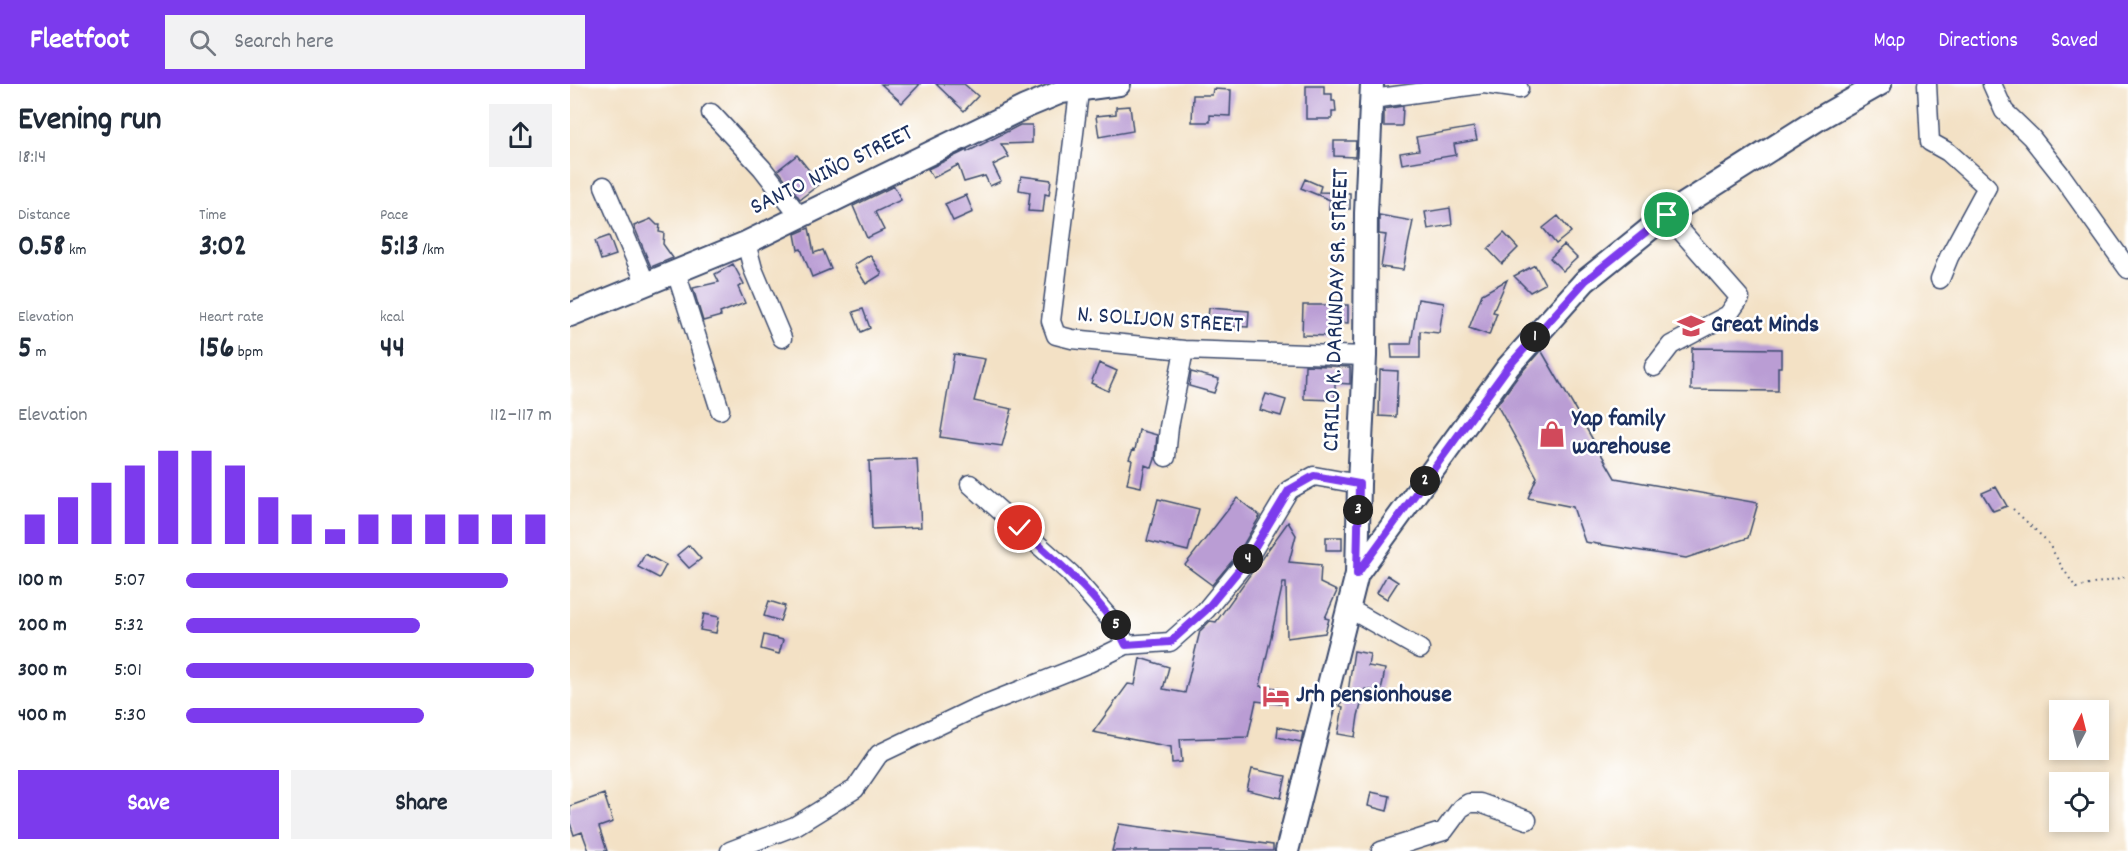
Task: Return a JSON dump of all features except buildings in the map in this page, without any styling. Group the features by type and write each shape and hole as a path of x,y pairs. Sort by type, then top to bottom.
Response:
{"main road":[{"name":"SANTO NIÑO STREET","path":"570,315 746,243 1025,107 1080,87 1119,84"},
{"path":"1287,851 1357,574 1508,367 1585,281 1667,215 1820,118 1880,84"},
{"name":"CIRILO K. DARUNDAY SR. STREET","path":"1357,574 1365,356 1366,213 1372,92"}],"street":[{"path":"1372,92 1484,84 1519,89"},
{"path":"1927,84 1930,142 1948,152 1987,187 1949,257 1940,279"},
{"path":"1992,84 2004,111 2031,137 2055,167 2128,269"},
{"name":"N. SOLIJON STREET","path":"1080,87 1051,321 1056,335 1072,339 1184,350 1365,356"},
{"path":"711,113 762,168 800,217"},
{"path":"604,186 646,284"},
{"path":"1654,367 1671,345 1728,315 1740,298 1667,215"},
{"path":"746,243 753,269 782,338"},
{"path":"676,272 720,410"},
{"path":"1166,457 1169,427 1184,350"},
{"path":"730,851 795,826 855,789 879,754 974,709 1089,663 1126,645 1170,642 1206,610 1247,560 1289,490 1314,476 1359,484"},
{"path":"970,483 1070,573 1117,627 1126,645"},
{"path":"1348,608 1420,649"},
{"path":"1381,851 1444,831 1461,808 1469,803 1480,803 1527,820"}],"path":[{"path":"2013,509 2047,541 2076,588 2128,576"}],"place":[{"name":"Great Minds","path":"1691,326"},
{"name":"Yap family warehouse","path":"1552,434"},
{"name":"Jrh pensionhouse","path":"1276,696"}],"route":[{"path":"1020,528 1070,573 1117,627 1126,645 1170,642 1206,610 1247,560 1289,490 1314,476 1359,484 1357,574 1508,367 1585,281 1667,215"}]}
